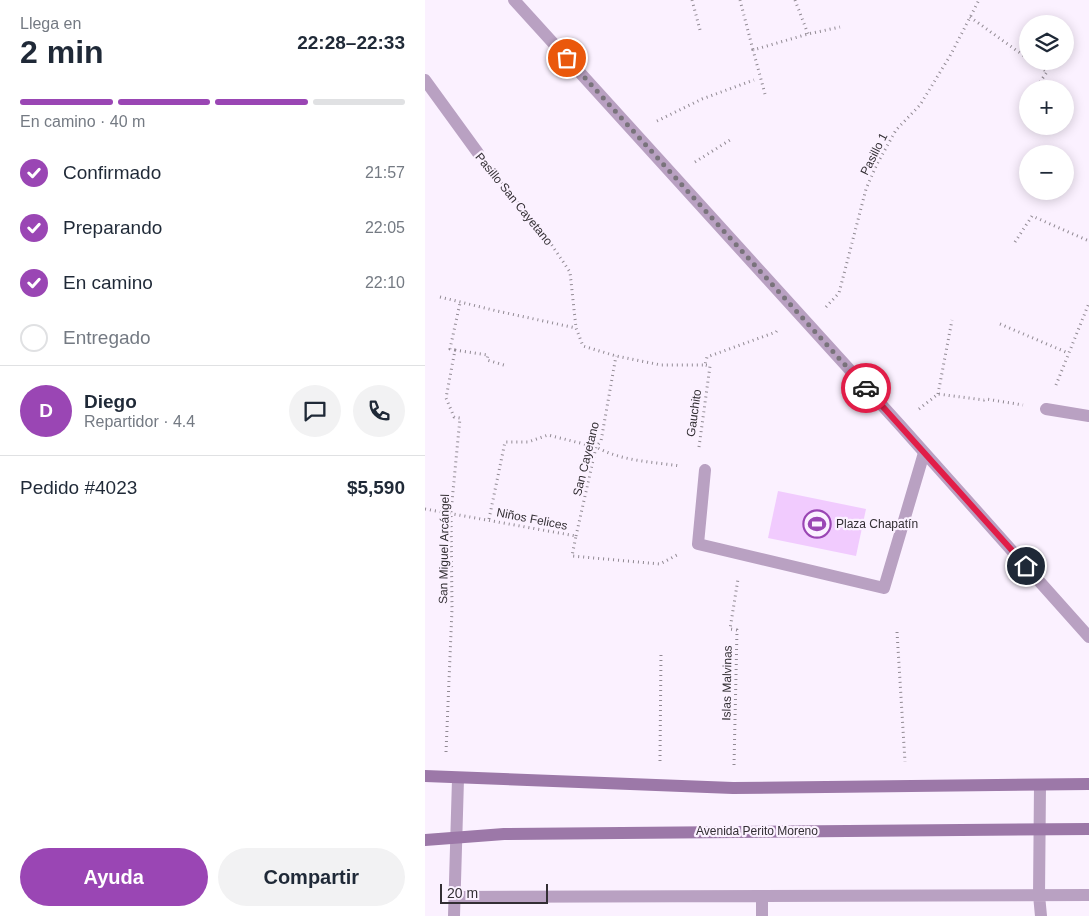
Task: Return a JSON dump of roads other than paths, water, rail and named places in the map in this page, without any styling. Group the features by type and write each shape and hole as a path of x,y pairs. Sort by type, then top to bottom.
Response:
{"main road":[{"path":"425,776 458,779 733,788 1089,784"},
{"name":"Avenida Perito Moreno","path":"425,840 495,835 651,832 1089,829"}],"street":[{"path":"514,0 899,424 1089,637"},
{"name":"Pasillo San Cayetano","path":"425,80 478,154"},
{"path":"1046,409 1089,416"},
{"path":"701,469 698,544 884,588 924,454"},
{"path":"454,916 458,779"},
{"path":"1040,785 1039,895 1041,916"},
{"path":"455,897 1089,895"},
{"path":"762,896 762,916"}],"place":[{"name":"Plaza Chapatín","path":"817,524"}]}
